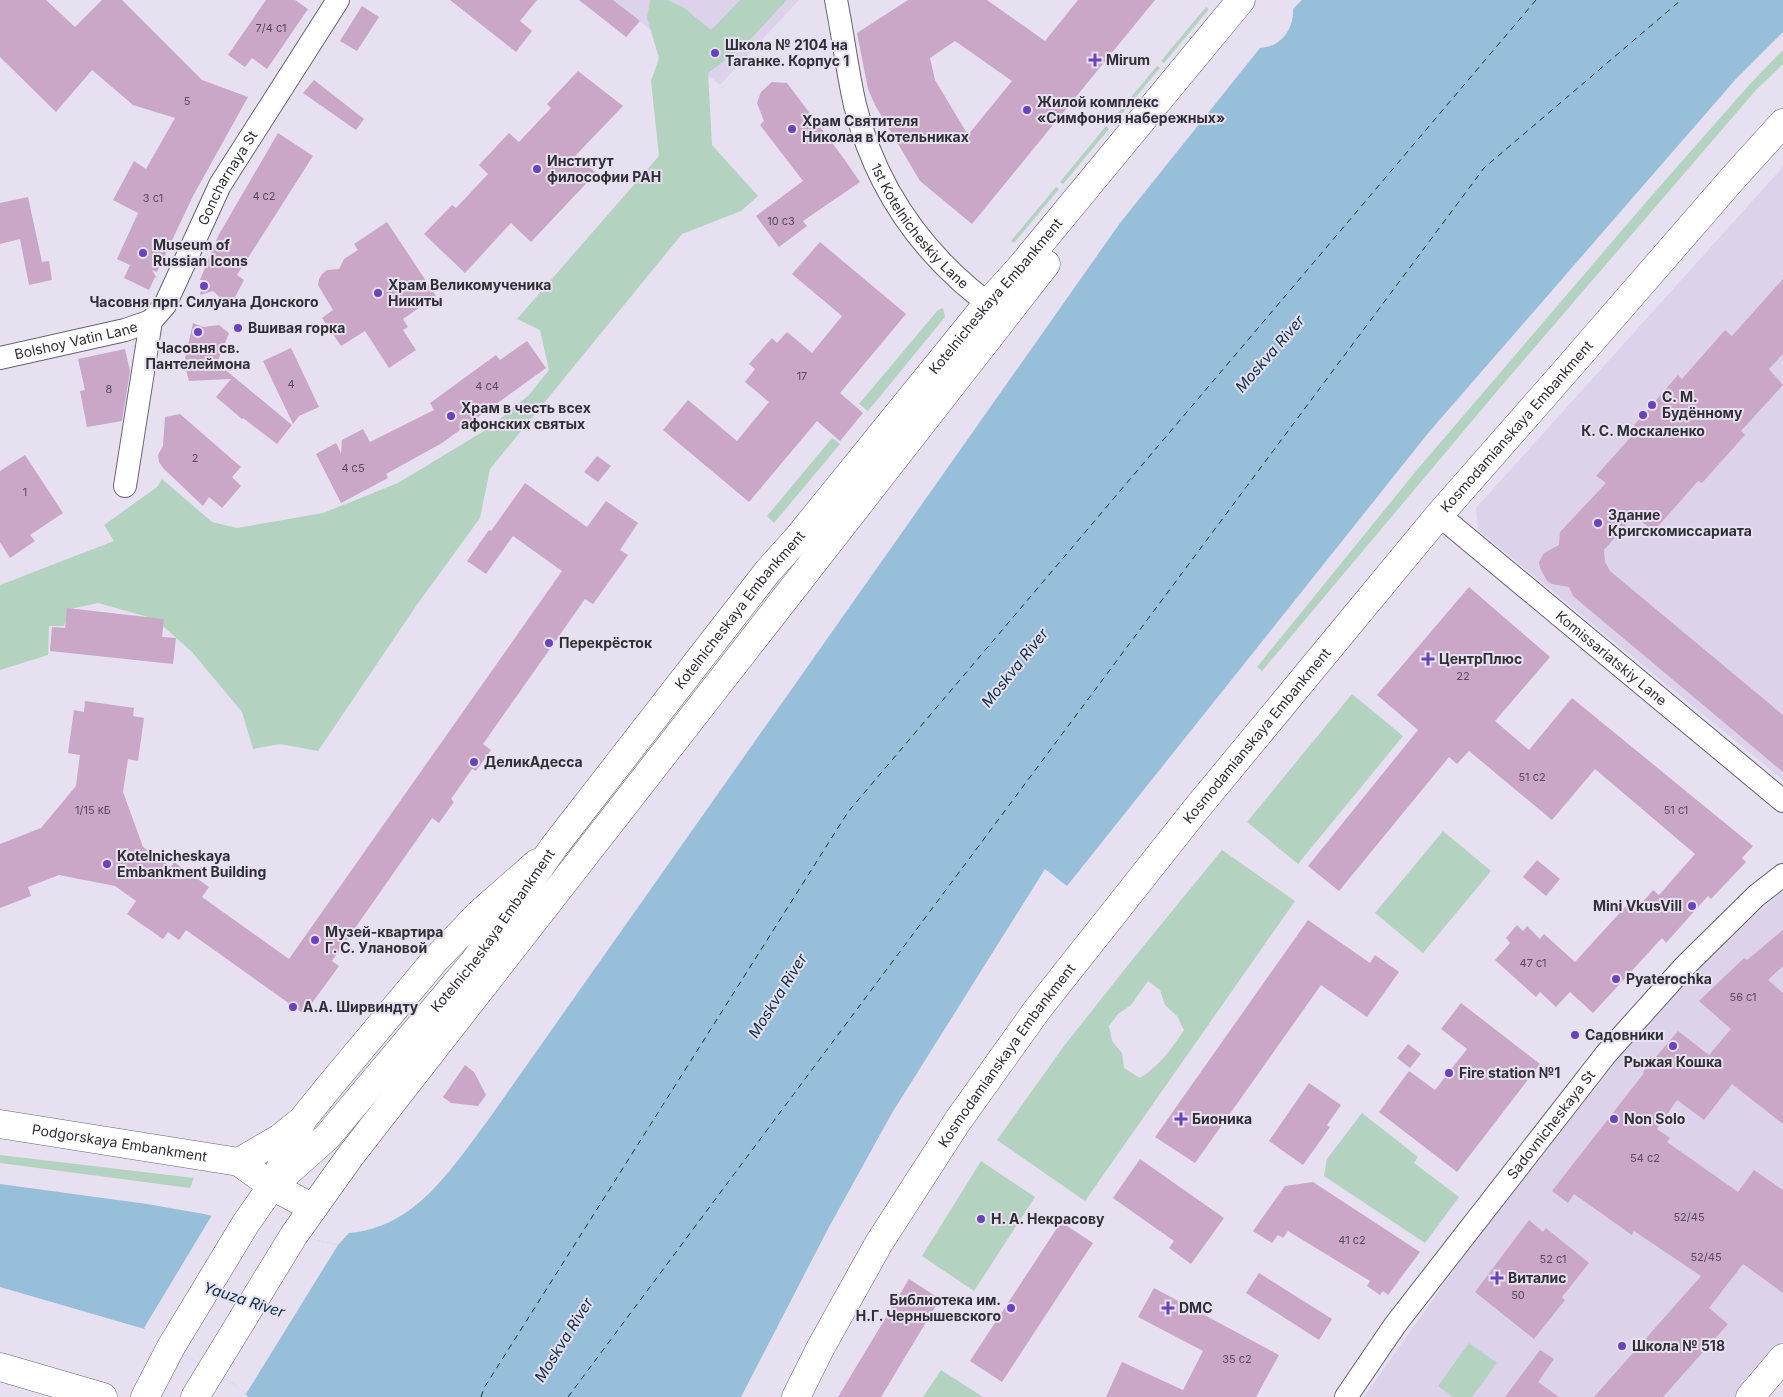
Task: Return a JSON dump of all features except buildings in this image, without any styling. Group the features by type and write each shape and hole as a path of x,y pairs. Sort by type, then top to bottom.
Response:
{"main road":[{"name":"Kotelnicheskaya Embankment","path":"194,1397 294,1235 357,1148 863,500 996,310 1019,269 1241,0"},
{"name":"Kotelnicheskaya Embankment","path":"145,1397 171,1347 246,1223 272,1186 327,1137 474,962 553,848 768,571 996,310 1261,0"},
{"name":"Kosmodamianskaya Embankment","path":"796,1397 821,1347 879,1243 957,1122 1036,1010 1196,808 1439,515 1727,184 1783,123"},
{"path":"313,1208 272,1186 238,1162 280,1138 303,1119 435,960 479,914 553,848"},
{"path":"272,1186 303,1119"},
{"name":"Podgorskaya Embankment","path":"0,1124 238,1162"},
{"path":"1750,1397 1783,1358"},
{"path":"0,1367 102,1397"}],"street":[{"name":"1st Kotelnicheskiy Lane","path":"836,0 856,107 868,145 882,178 900,212 927,247 952,274 996,310"},
{"name":"Goncharnaya St","path":"125,486 151,321 165,305 220,185 332,3"},
{"name":"Bolshoy Vatin Lane","path":"0,358 125,330 151,321"},
{"name":"Komissariatskiy Lane","path":"1439,515 1783,801"},
{"name":"Sadovnicheskaya St","path":"1346,1397 1395,1325 1606,1054 1684,967 1756,896 1783,875"}],"shaded area":[{"name":"Школа № 2104 на Таганке. Корпус 1","path":"613,0 799,0 720,85"},
{"path":"1783,167 1783,780 1478,530 1476,508"},
{"path":"1783,890 1783,1340 1734,1397 1364,1397 1448,1278 1504,1203 1624,1052 1690,978"}],"green space":[{"path":"650,0 667,0 683,7 711,30 740,0 787,0 745,45 708,73 712,145 758,196 741,211 682,234 490,469 480,518 416,606 318,751 280,744 253,749 242,712 192,652 155,619 98,603 70,609 64,626 49,626 48,655 0,670 0,585 114,541 104,525 157,487 162,479 212,522 237,528 323,513 398,483 489,428 529,395 549,370 540,330 517,319 659,156 651,81 659,58 647,18"},
{"path":"1206,7 1209,9 1164,63 1161,61"},
{"path":"1783,50 1783,64 1756,90 1498,390 1262,671 1257,667 1416,471 1647,201 1749,85"},
{"path":"1157,66 1160,68 1114,123 1111,121"},
{"path":"1106,126 1109,129 1063,184 1060,182"},
{"path":"1056,187 1059,189 1014,243 1011,241"},
{"path":"943,308 945,317 868,411 859,404 938,310"},
{"path":"832,438 840,444 774,523 767,516"},
{"path":"1352,694 1403,736 1298,864 1247,822"},
{"path":"1443,831 1491,871 1423,953 1375,913"},
{"path":"1222,850 1295,901 1085,1201 997,1140 1064,1046","holes":["1148,981 1160,990 1165,1005 1177,1016 1184,1030 1165,1057 1140,1078 1124,1068 1122,1053 1112,1041 1109,1026 1118,1014 1131,1005"]},
{"path":"1362,1113 1418,1157 1414,1163 1459,1197 1425,1243 1324,1176 1327,1159"},
{"path":"0,1155 194,1178 190,1188 0,1163"},
{"path":"981,1161 1035,1197 974,1291 922,1256"},
{"path":"1469,1343 1497,1363 1472,1397 1453,1397 1438,1386"},
{"path":"941,1370 983,1397 923,1397"}],"water":[{"path":"1302,0 1783,0 1783,32 1735,80 1429,432 1067,886 1045,869 892,1113 829,1227 741,1397 248,1397 232,1383 171,1347 148,1330 0,1287 0,1184 147,1204 204,1214 338,1245 349,1233 372,1229 393,1220 411,1209 428,1194 459,1160 486,1123 1120,223 1260,48 1274,44 1285,36 1289,30 1293,9"}],"pier":[{"path":"212,1215 338,1245 246,1394 232,1383 171,1347 144,1328"}],"ferry route":[{"path":"481,1397 484,1388 848,812 1536,0"},
{"path":"568,1397 1484,168 1681,0"}],"place":[{"name":"Школа № 2104 на Таганке. Корпус 1","path":"715,53"},
{"name":"Mirum","path":"1095,60"},
{"name":"Жилой комплекс «Симфония набережных»","path":"1027,110"},
{"name":"Храм Святителя Николая в Котельниках","path":"792,129"},
{"name":"Институт философии РАН","path":"537,169"},
{"name":"Museum of Russian Icons","path":"143,253"},
{"name":"Часовня прп. Силуана Донского","path":"204,286"},
{"name":"Храм Великомученика Никиты","path":"378,293"},
{"name":"Вшивая горка","path":"238,328"},
{"name":"Часовня св. Пантелеймона","path":"198,332"},
{"name":"С. М. Будённому","path":"1652,405"},
{"name":"К. С. Москаленко","path":"1643,415"},
{"name":"Храм в честь всех афонских святых","path":"451,416"},
{"name":"Здание Кригскомиссариата","path":"1598,523"},
{"name":"Перекрёсток","path":"549,643"},
{"name":"ЦентрПлюс","path":"1428,659"},
{"name":"ДеликАдесса","path":"474,762"},
{"name":"Kotelnicheskaya Embankment Building","path":"107,864"},
{"name":"Mini VkusVill","path":"1692,906"},
{"name":"Музей-квартира Г. С. Улановой","path":"315,940"},
{"name":"Pyaterochka","path":"1616,979"},
{"name":"А.А. Ширвиндту","path":"293,1007"},
{"name":"Садовники","path":"1575,1035"},
{"name":"Рыжая Кошка","path":"1673,1046"},
{"name":"Fire station №1","path":"1449,1073"},
{"name":"Бионика","path":"1181,1119"},
{"name":"Non Solo","path":"1614,1119"},
{"name":"Н. А. Некрасову","path":"981,1219"},
{"name":"Виталис","path":"1497,1278"},
{"name":"Библиотека им. Н.Г. Чернышевского","path":"1011,1308"},
{"name":"DMC","path":"1168,1308"},
{"name":"Школа № 518","path":"1622,1346"}],"water label":[{"name":"Moskva River","path":"1270,354"},
{"name":"Moskva River","path":"1015,668"},
{"name":"Moskva River","path":"778,996"},
{"name":"Yauza River","path":"244,1300"},
{"name":"Moskva River","path":"564,1340"}]}
